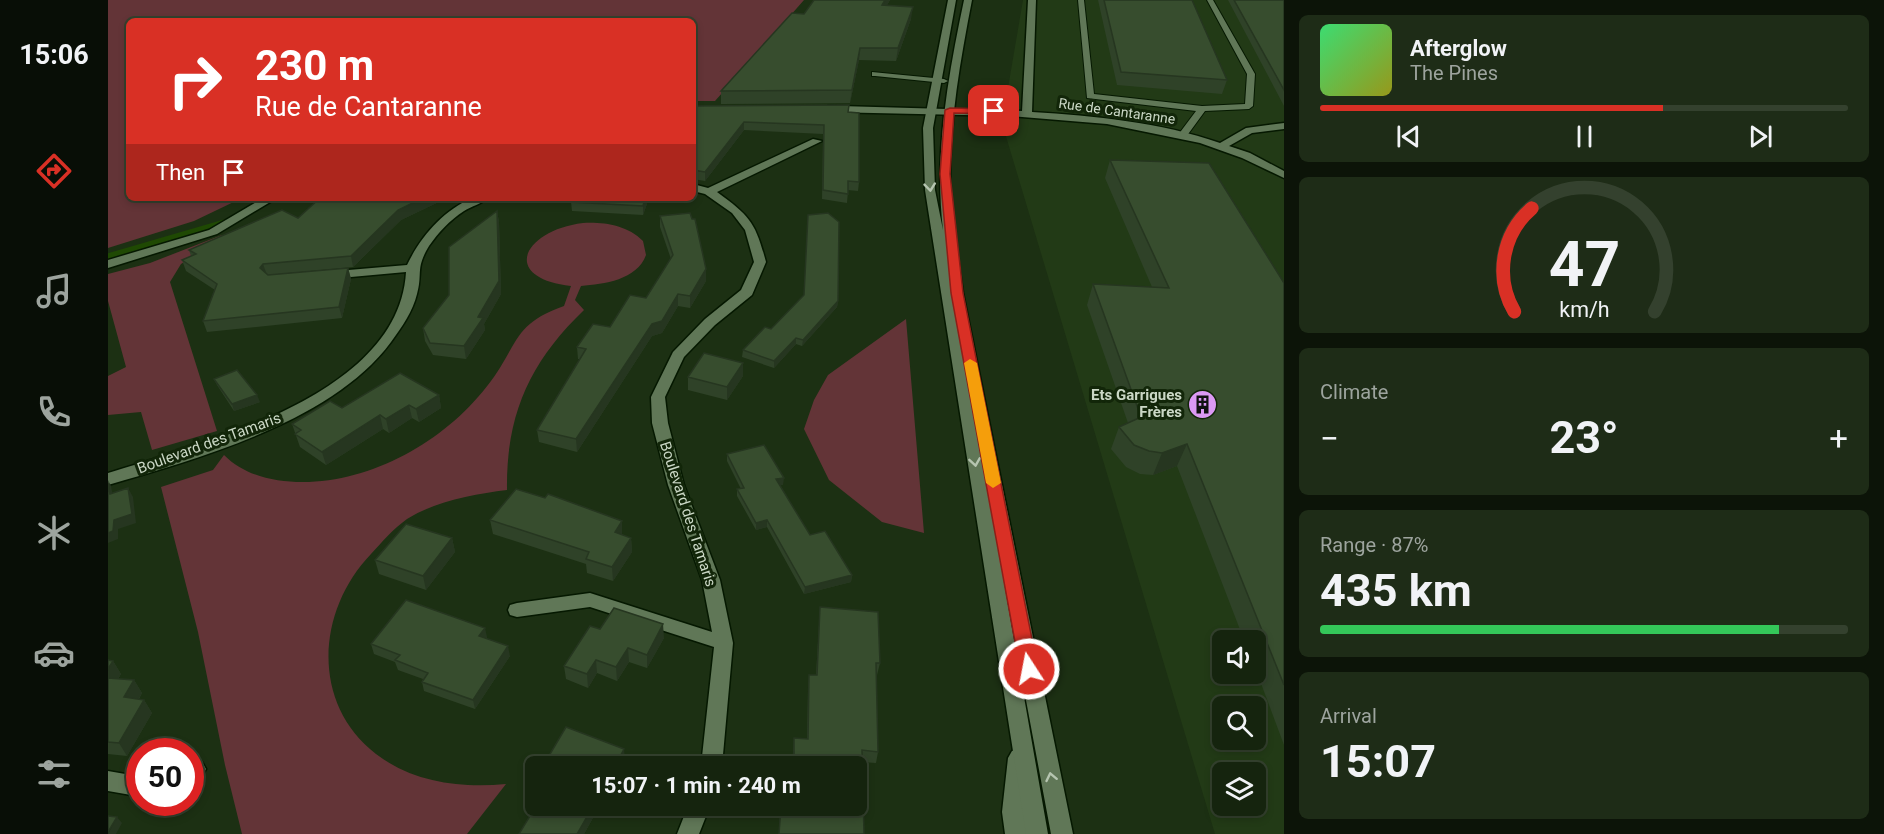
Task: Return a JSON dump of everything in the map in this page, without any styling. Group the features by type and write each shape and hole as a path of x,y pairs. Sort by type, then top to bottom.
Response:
{"street":[{"path":"1028,114 1032,0"},
{"path":"965,2 940,110 928,128 929,175 940,257 1037,834"},
{"path":"951,4 957,18 940,80 949,236 957,293 1062,834"},
{"name":"Rue de Cantaranne","path":"822,109 940,110 1028,114 1183,135 1247,154 1284,175"},
{"path":"1223,145 1250,130 1284,126"},
{"path":"709,192 817,141"},
{"name":"Boulevard des Tamaris","path":"696,188 709,192 736,211 751,229 760,262 747,292 710,322 678,355 658,397 660,423 676,485 711,580 724,643 712,756"},
{"path":"108,264 213,232 266,201"},
{"name":"Boulevard des Tamaris","path":"108,479 206,447 284,417 339,386 383,345 411,293 412,268 428,238 453,214 473,201"},
{"path":"314,277 412,268"},
{"path":"517,610 590,600 724,643"},
{"path":"1016,834 1013,812 1021,737"},
{"path":"108,781 126,784"},
{"path":"688,834 695,816"}],"lane":[{"path":"1081,0 1090,96 1203,109 1249,106 1251,74 1210,0"},
{"path":"875,74 940,80"},
{"path":"1183,135 1203,109"}],"shaded area":[{"path":"108,0 804,0 715,101 696,101 696,18 126,18 126,201 236,201 194,221 108,248"},
{"path":"1023,0 1284,0 1284,834 1215,834 1002,123"},
{"path":"583,223 607,224 630,231 643,241 646,255 642,263 628,275 609,282 581,286 575,300 584,310 549,349 525,391 517,413 511,437 507,490 443,503 407,519 392,531 353,577 340,602 331,628 328,656 331,683 340,709 355,733 376,754 406,771 438,781 472,785 506,784 467,834 242,834 225,765 198,632 161,487 213,470 224,455 242,469 263,477 309,482 361,473 410,452 455,420 474,402 491,381 526,328 547,313 564,306 571,286 548,281 534,273 527,264 528,254 534,244 546,235 563,227"},
{"path":"222,235 219,240 181,264 170,282 217,431 152,450 141,412 108,415 108,376 126,367 108,301 108,274 150,263"},
{"path":"906,319 924,533 882,522 829,480 804,429 814,400 828,375"}],"building":[{"path":"814,0 885,0 882,5 913,7 898,48 860,48 852,90 721,91 792,13 804,14"},
{"path":"1104,0 1192,0 1227,80 1121,72"},
{"path":"1234,0 1284,0 1284,90"},
{"path":"849,105 848,112 859,113 859,182 848,181 848,194 823,190 824,125 744,122 705,172 696,170 696,106"},
{"path":"1110,160 1209,163 1284,283 1284,685 1266,640 1266,630 1262,630 1187,444 1162,453 1149,451 1134,445 1119,427 1141,417 1093,284 1169,288"},
{"path":"317,201 417,201 398,210 351,256 263,264 260,268 268,275 348,268 339,307 203,321 217,284 182,260 196,254 189,250 282,210 298,218"},
{"path":"572,201 644,201 643,206"},
{"path":"497,211 499,281 478,317 483,318 464,346 430,343 423,328 449,295 449,247"},
{"path":"690,213 692,219 695,219 706,269 690,296 678,294 662,321 652,324 576,439 537,430 586,349 577,347 593,324 610,327 630,295 646,298 673,255 660,216"},
{"path":"828,213 839,222 838,301 803,340 796,338 774,361 743,350 765,327 771,329 804,295 808,215"},
{"path":"704,353 743,363 727,387 688,377"},
{"path":"237,370 257,395 232,404 214,379"},
{"path":"400,373 439,395 416,409 409,405 386,419 380,415 322,452 295,434 301,430 292,424 330,401 342,408"},
{"path":"764,445 784,478 776,479 810,535 825,531 852,575 805,587 767,520 756,523 737,489 744,488 727,454"},
{"path":"108,483 110,494 128,488 132,514 114,520 113,531 108,533"},
{"path":"516,489 545,498 548,494 622,521 615,532 631,538 612,567 586,559 589,552 490,520"},
{"path":"406,524 452,538 423,576 375,560"},
{"path":"406,600 485,628 479,636 508,646 473,700 422,682 428,673 395,660 400,655 371,644"},
{"path":"820,607 878,612 880,663 876,663 878,752 862,750 862,756 794,756 794,738 808,739 809,675 817,675"},
{"path":"614,608 663,624 647,655 628,648 616,667 596,660 587,674 564,666 590,626 600,629"},
{"path":"108,678 134,680 124,697 144,700 119,743 108,742"},
{"path":"566,727 624,749 620,756 549,756"},
{"path":"108,816 117,817 108,832"},
{"path":"530,816 587,816 577,834 519,834"},
{"path":"780,816 864,816 864,834 779,834"}],"waterway":[{"path":"108,257 224,223"}],"slow traffic":[{"path":"970,363 993,483"}],"place":[{"name":"Ets Garrigues Frères","path":"1203,404"}],"route":[{"path":"994,111 950,110 945,174 949,236 957,293 1029,669"}]}
